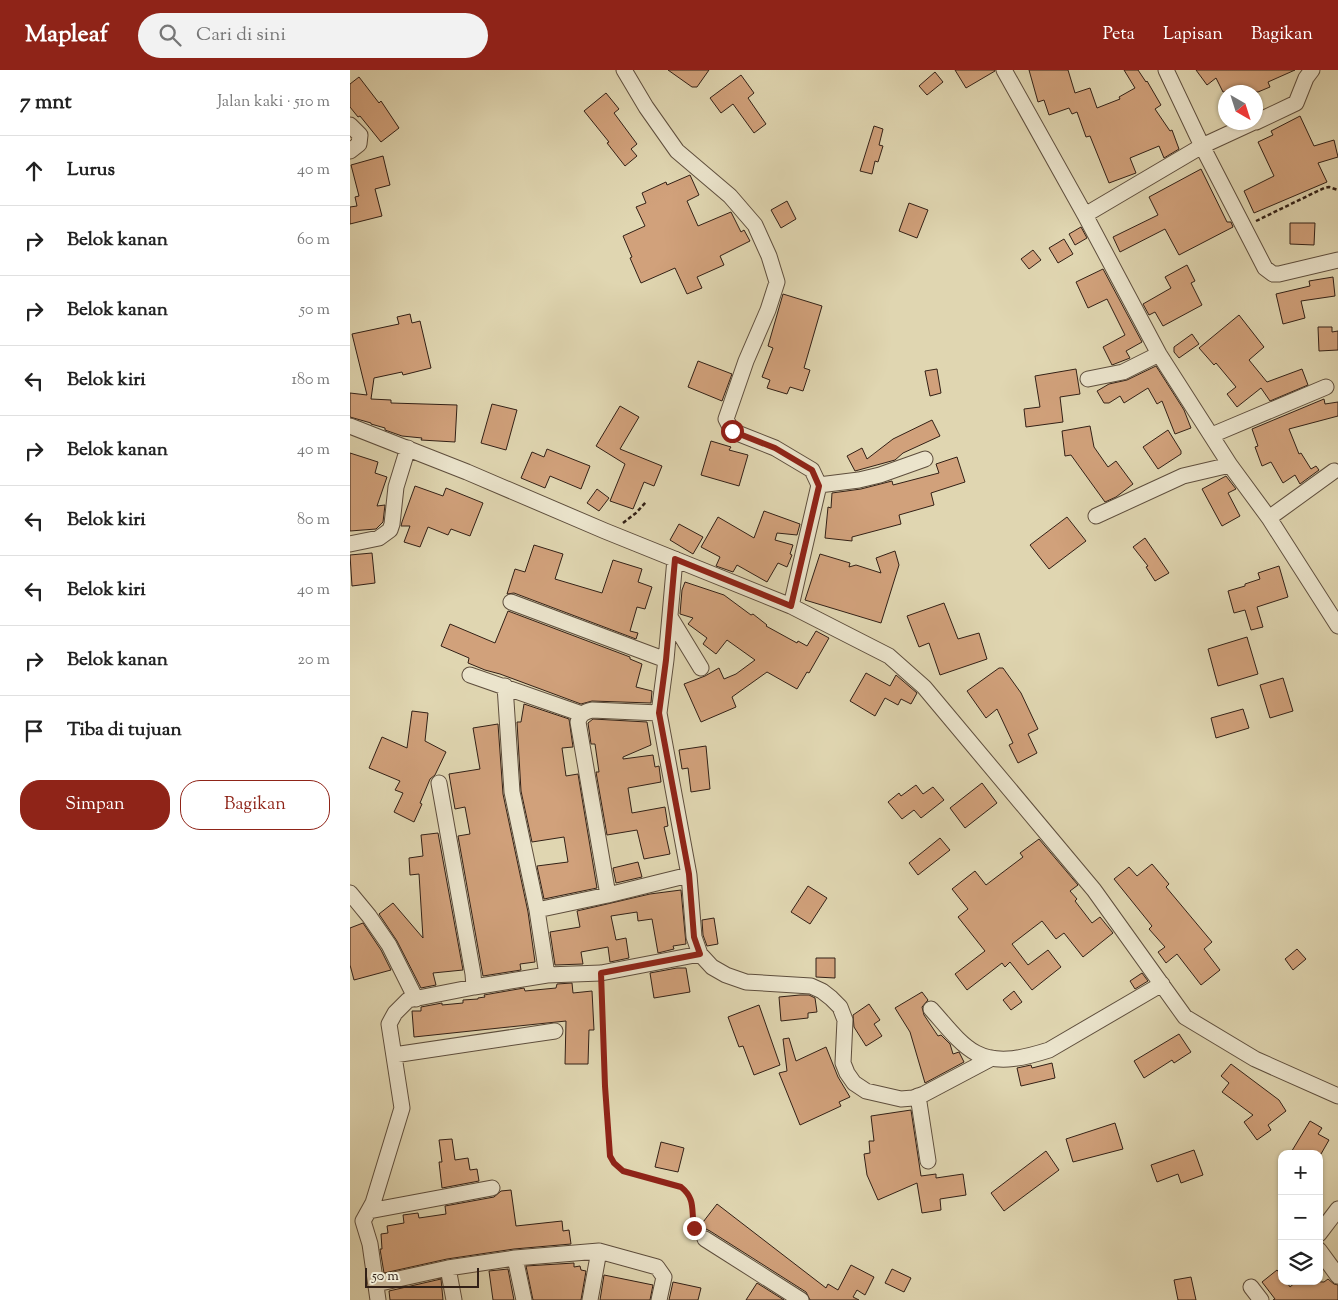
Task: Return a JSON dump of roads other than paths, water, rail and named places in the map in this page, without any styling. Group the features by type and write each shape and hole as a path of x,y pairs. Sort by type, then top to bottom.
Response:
{"street":[{"path":"624,70 646,108 676,151 730,196 755,224 770,256 777,282 726,419 732,431 775,448 812,470 819,486 791,606"},
{"path":"1004,70 1085,215 1158,354 1230,465 1269,518 1338,626"},
{"path":"1166,70 1202,146 1265,268 1272,274 1338,260"},
{"path":"1263,118 1296,103 1306,78 1312,70"},
{"path":"350,125 360,135 359,144 350,151"},
{"path":"1085,215 1202,146 1237,130"},
{"path":"1088,379 1123,372 1158,354"},
{"path":"1212,435 1326,388"},
{"path":"350,426 408,448 605,531 791,606 889,656 924,687 1094,890 1185,1017 1255,1059 1338,1096"},
{"path":"350,544 379,538 390,530 396,487 408,448"},
{"path":"819,486 880,475 925,458"},
{"path":"1096,516 1183,476 1230,465"},
{"path":"1269,518 1334,471"},
{"path":"675,559 659,713 689,874 694,937 700,954 712,967 726,975 746,982 810,986 832,998 840,1007 844,1020 843,1063 854,1083 866,1091 901,1099 918,1096 992,1058"},
{"path":"511,602 666,660"},
{"path":"670,617 701,668"},
{"path":"470,675 582,714"},
{"path":"505,686 512,792 537,910 547,975"},
{"path":"608,895 578,722 582,714 592,710 659,713"},
{"path":"439,783 474,987"},
{"path":"537,910 608,895 689,874"},
{"path":"350,892 389,945 416,999"},
{"path":"378,1300 370,1244 363,1221 373,1203 402,1108 389,1024 395,1013 408,1000 474,987 547,975 601,973 700,954"},
{"path":"931,1009 962,1042 976,1053 992,1058 1013,1058 1049,1050 1162,984"},
{"path":"394,1055 554,1032"},
{"path":"918,1096 928,1161"},
{"path":"369,1211 492,1188"},
{"path":"1323,1229 1338,1209"},
{"path":"705,1239 801,1300"},
{"path":"376,1284 448,1268 515,1258 599,1251 657,1267 664,1277 659,1300"},
{"path":"590,1300 599,1251"},
{"path":"1323,1255 1338,1276"},
{"path":"515,1258 524,1300"},
{"path":"448,1268 454,1300"},
{"path":"1251,1287 1261,1300"}]}
